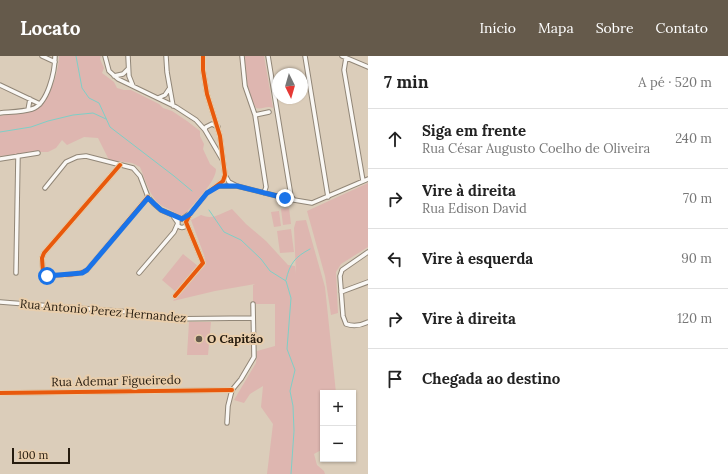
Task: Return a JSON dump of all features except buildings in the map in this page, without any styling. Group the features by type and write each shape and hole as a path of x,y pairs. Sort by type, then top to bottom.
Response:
{"street":[{"path":"42,56 55,62"},
{"path":"0,113 33,109 40,104 53,78 55,56"},
{"path":"105,56 107,66 118,79 186,113 205,130 223,160"},
{"path":"128,56 130,80 134,87"},
{"path":"166,56 169,88 173,106"},
{"path":"203,56 203,70 207,94 220,136 225,174 229,182 237,186"},
{"path":"242,56 245,86 255,115 266,187 264,193"},
{"path":"268,56 291,196 294,200 312,204 368,179"},
{"path":"305,56 328,197"},
{"path":"363,181 344,70 344,57 368,67"},
{"path":"114,76 124,74 128,68"},
{"path":"0,85 40,104"},
{"path":"158,98 165,95 169,88"},
{"path":"28,110 30,99"},
{"path":"255,115 269,112"},
{"path":"205,130 206,127 212,124 218,128"},
{"path":"211,140 218,139 220,136"},
{"path":"0,159 38,153"},
{"path":"16,273 18,156"},
{"path":"45,188 66,162 73,158 86,156 108,163 133,168 142,181 148,198 161,210 185,220 203,263 175,296"},
{"path":"108,163 112,169 111,175"},
{"path":"120,165 44,253 42,258 42,271 44,274 52,276 82,273 87,270 148,198"},
{"path":"174,232 185,226 190,214 207,193 223,181 225,174"},
{"path":"223,181 223,184 225,185"},
{"path":"215,187 225,185 237,186 285,198"},
{"path":"139,273 174,232 179,220 190,214"},
{"path":"172,215 179,226 183,227 190,233"},
{"path":"368,252 342,270 340,276 343,316 346,324 359,326 368,322"},
{"path":"341,292 368,282"},
{"name":"Rua Antonio Perez Hernandez","path":"0,302 130,312 164,319 253,318"},
{"path":"227,423 228,406 232,390 241,379 254,357 253,304"},
{"name":"Rua Ademar Figueiredo","path":"0,393 232,390"}],"shaded area":[{"path":"59,56 101,56 100,59 104,68 102,73 114,82 117,88 131,90 159,104 163,108 172,111 200,131 200,136 204,144 203,149 210,164 216,169 209,186 186,213 177,215 173,211 158,203 150,191 140,167 132,163 109,160 98,138 84,137 67,145 62,140 56,148 48,152 0,156 0,116 34,110 44,102 49,95 55,78"},
{"path":"245,56 264,56 273,108 256,108 250,96 245,69"},
{"path":"368,183 368,247 341,264 336,272 338,313 331,315 325,276 307,211"},
{"path":"289,208 291,224 283,225 281,209"},
{"path":"232,209 246,224 266,241 288,265 295,266 296,274 294,228 296,221 306,220 325,287 336,390 320,390 320,451 314,454 317,465 324,471 325,474 267,474 273,424 261,407 263,386 250,394 244,403 234,400 256,363 257,351 275,346 275,304 256,304 253,302 253,285 255,284 215,291 173,301 206,264 191,220 201,215 209,217 216,216"},
{"path":"279,211 281,226 274,227 271,212"},
{"path":"291,229 294,252 280,253 277,231"},
{"path":"183,254 198,266 176,292 162,280"},
{"name":"O Capitão","path":"189,322 211,322 208,355 187,355"}],"waterway":[{"path":"76,56 82,88 89,98 99,103 110,127 192,191"},
{"path":"0,132 31,127 73,115 93,113 106,119"},
{"path":"209,210 224,232 241,240 261,259 270,271 286,281 291,298 287,349 295,370 290,391 293,406 294,431 291,474"},
{"path":"286,280 289,269 294,261 310,249"}],"cycle path":[{"path":"175,296 203,263 186,222 190,214 207,193 223,181 225,175 220,136 207,94 203,70 203,56"},
{"path":"120,165 44,253 42,258 43,272 52,275 65,275 87,270 148,197"},
{"path":"0,393 232,390"}],"place":[{"name":"O Capitão","path":"199,339"}],"route":[{"path":"47,276 85,272 148,198 161,210 182,219 190,214 207,193 219,186 237,186 285,198"}]}
